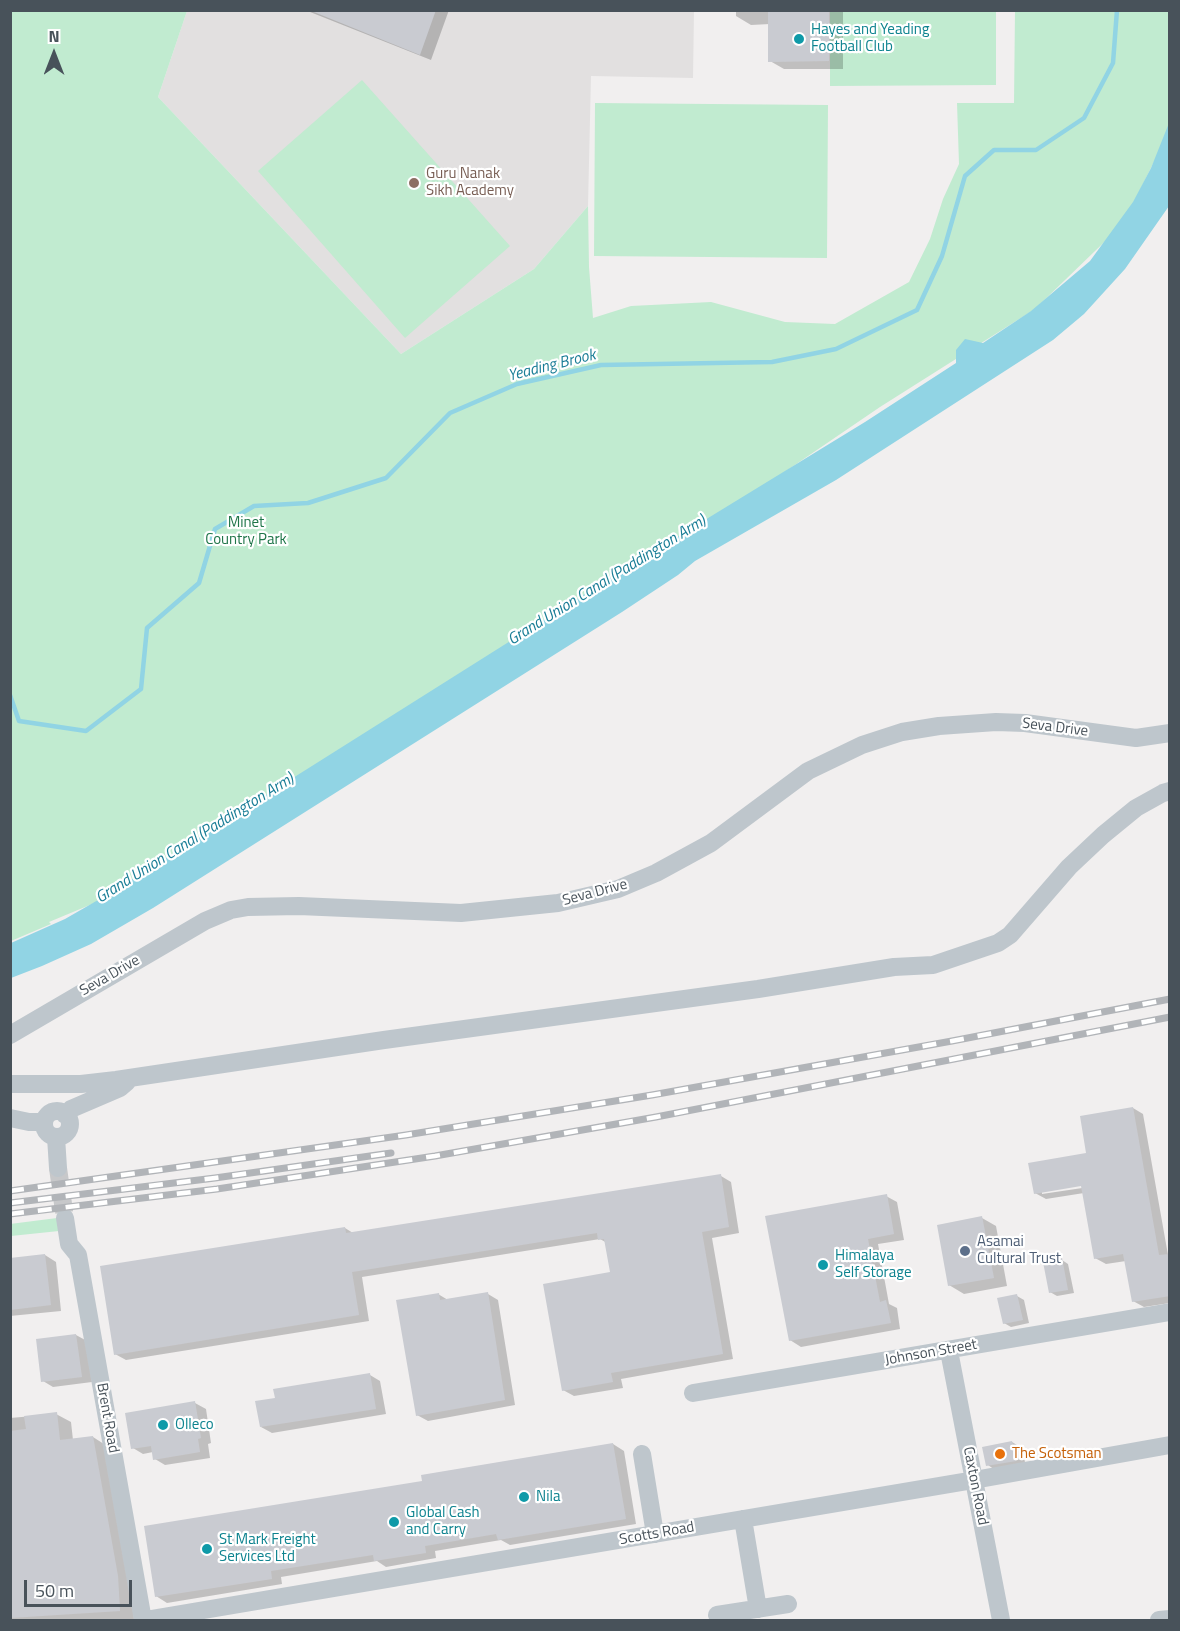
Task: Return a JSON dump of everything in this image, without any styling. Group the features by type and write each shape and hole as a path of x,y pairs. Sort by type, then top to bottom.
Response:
{"street":[{"name":"Seva Drive","path":"10,1035 205,921 231,910 248,907 299,906 418,913 472,912 558,903 593,896 636,883 711,843 808,771 862,745 902,732 939,726 996,722 1025,723 1136,738 1170,733"},
{"path":"10,1083 81,1083 136,1076 758,989 894,967 933,965 998,943 1010,935 1050,887 1103,835 1136,808 1170,791"},
{"path":"65,1114 71,1109 120,1088 136,1076"},
{"path":"57,1111 65,1114 69,1122 68,1130 63,1136 56,1137 48,1134 44,1122 48,1114 57,1111"},
{"path":"10,1118 44,1122"},
{"path":"56,1137 58,1168"},
{"name":"Brent Road","path":"65,1218 69,1244 78,1255 144,1620"},
{"name":"Johnson Street","path":"693,1393 1170,1312"},
{"name":"Caxton Road","path":"949,1351 1001,1620"},
{"name":"Scotts Road","path":"144,1620 1170,1445"},
{"path":"642,1454 655,1534"},
{"path":"743,1519 758,1609"},
{"path":"717,1615 788,1604"},
{"path":"1159,1620 1170,1619"}],"shaded area":[{"name":"Guru Nanak Sikh Academy","path":"187,11 694,11 693,78 591,76 588,206 534,269 401,354 158,97"}],"green space":[{"name":"Minet Country Park","path":"11,11 187,11 158,97 401,354 534,269 588,206 593,318 631,306 711,302 785,322 835,324 909,282 930,239 943,199 959,164 957,103 1014,103 1015,11 1169,11 1169,131 1124,223 1035,309 880,407 720,516 109,897 11,941"},
{"path":"830,11 996,11 996,85 830,86"},
{"path":"362,80 510,246 405,338 258,171"},
{"path":"595,103 828,105 827,258 594,256"},
{"path":"57,1218 59,1231 11,1236 10,1224"}],"water":[{"name":"Grand Union Canal (Paddington Arm)","path":"1169,123 1169,206 1125,269 1084,314 1053,340 836,480 695,561 622,612 153,908 91,944 11,978 11,943 65,919 112,892 615,575 865,422 956,363 956,350 965,339 983,343 1031,311 1090,261 1133,202 1151,168"}],"building":[{"path":"309,10 436,10 420,55"},
{"name":"Hayes and Yeading Football Club","path":"768,10 829,10 829,61 768,62"},
{"path":"1133,1107 1159,1255 1170,1254 1170,1296 1132,1302 1123,1254 1094,1259 1081,1186 1034,1194 1028,1163 1086,1153 1080,1116"},
{"path":"721,1174 729,1227 702,1232 723,1354 611,1373 613,1382 562,1391 543,1284 610,1272 604,1239 598,1240 597,1233 352,1272 359,1315 114,1355 100,1266 345,1227 346,1233"},
{"name":"Himalaya Self Storage","path":"887,1194 894,1234 868,1239 880,1302 886,1300 891,1323 789,1341 765,1216"},
{"name":"Asamai Cultural Trust","path":"982,1216 994,1278 948,1286 937,1225"},
{"path":"45,1254 51,1305 10,1310 10,1258"},
{"path":"1062,1258 1068,1290 1049,1293 1043,1262"},
{"path":"488,1292 505,1400 416,1416 396,1300 439,1293 440,1300"},
{"path":"1017,1294 1023,1320 1003,1324 997,1298"},
{"path":"76,1334 82,1377 41,1382 36,1339"},
{"path":"370,1373 376,1409 260,1427 255,1401 275,1398 273,1389"},
{"name":"Olleco","path":"195,1401 201,1438 198,1439 200,1452 153,1460 151,1446 131,1449 125,1413"},
{"path":"57,1412 60,1440 93,1436 118,1576 120,1611 10,1618 10,1431 26,1429 24,1416"},
{"path":"1012,1441 1016,1461 986,1466 982,1447"},
{"path":"613,1443 626,1519 498,1540 496,1534 425,1546 426,1553 374,1561 373,1555 271,1571 272,1579 155,1597 144,1526 422,1481 421,1475"}],"waterway":[{"name":"Yeading Brook","path":"10,695 19,721 86,731 141,689 147,628 199,583 215,529 254,506 308,503 386,478 450,413 517,384 601,365 772,362 836,349 917,310 942,256 965,176 994,150 1036,150 1084,118 1113,63 1117,10"}],"tunnel":[{"path":"58,1168 65,1218"}],"railway":[{"path":"10,1191 406,1135 652,1095 1170,999"},
{"path":"10,1214 217,1189 435,1156 656,1117 1170,1017"},
{"path":"10,1203 215,1178 391,1153"}],"place":[{"name":"Hayes and Yeading Football Club","path":"799,39"},
{"name":"Guru Nanak Sikh Academy","path":"414,183"},
{"name":"Asamai Cultural Trust","path":"965,1251"},
{"name":"Himalaya Self Storage","path":"823,1265"},
{"name":"Olleco","path":"163,1425"},
{"name":"The Scotsman","path":"1000,1454"},
{"name":"Nila","path":"524,1497"},
{"name":"Global Cash and Carry","path":"394,1522"},
{"name":"St Mark Freight Services Ltd","path":"207,1549"}]}
